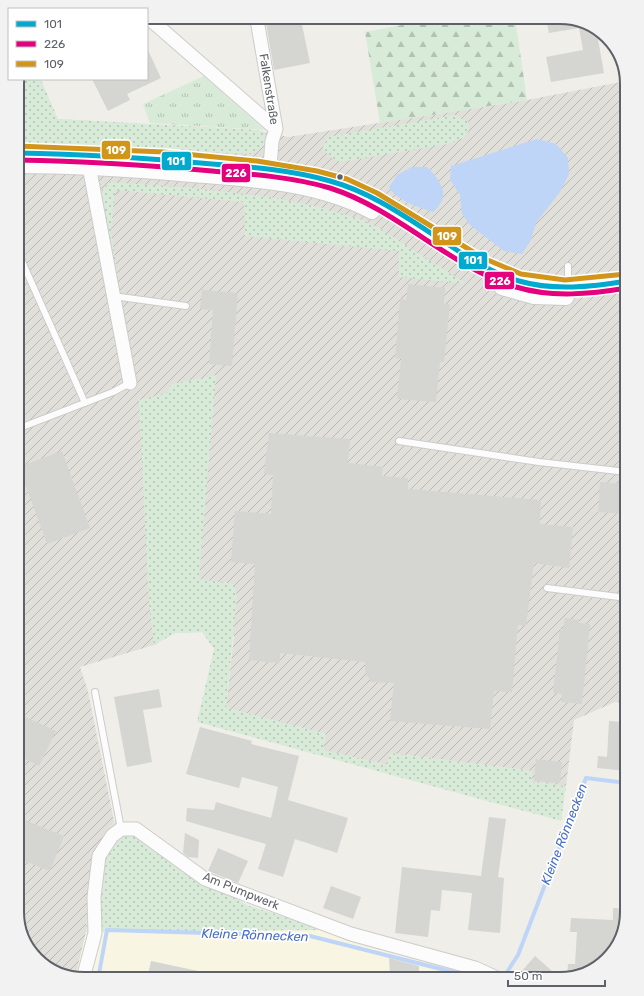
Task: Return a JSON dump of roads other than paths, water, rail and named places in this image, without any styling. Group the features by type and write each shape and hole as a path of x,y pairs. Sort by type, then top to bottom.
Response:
{"street":[{"path":"155,24 276,129"},
{"name":"Falkenstraße","path":"258,24 276,129 272,142 269,175"},
{"path":"24,153 88,154 269,175 326,192 362,205 394,223 480,277 503,287 534,296 568,293 620,292"},
{"path":"24,165 89,166 269,175"},
{"path":"89,166 130,383"},
{"path":"568,293 620,282"},
{"path":"85,972 95,933 94,897 99,856 112,836 122,829"},
{"name":"Am Pumpwerk","path":"122,829 136,829 205,879 351,934 475,968 484,972"}],"lane":[{"path":"24,266 85,403"},
{"path":"568,266 568,293"},
{"path":"114,296 186,306"},
{"path":"24,426 85,403 130,383"},
{"path":"399,441 539,462 620,471"},
{"path":"547,588 620,597"},
{"path":"95,692 122,829"}],"water":[{"path":"537,139 556,144 568,158 569,174 560,192 536,223 531,240 522,254 504,251 471,226 462,214 460,195 450,180 451,166"},
{"path":"412,167 427,167 440,183 443,194 442,200 433,212 402,200 389,187 397,175"}],"waterway":[{"name":"Kleine Rönnecken","path":"507,972 518,955 586,778 620,782"},
{"name":"Kleine Rönnecken","path":"99,972 107,930 310,936 453,972"}]}
